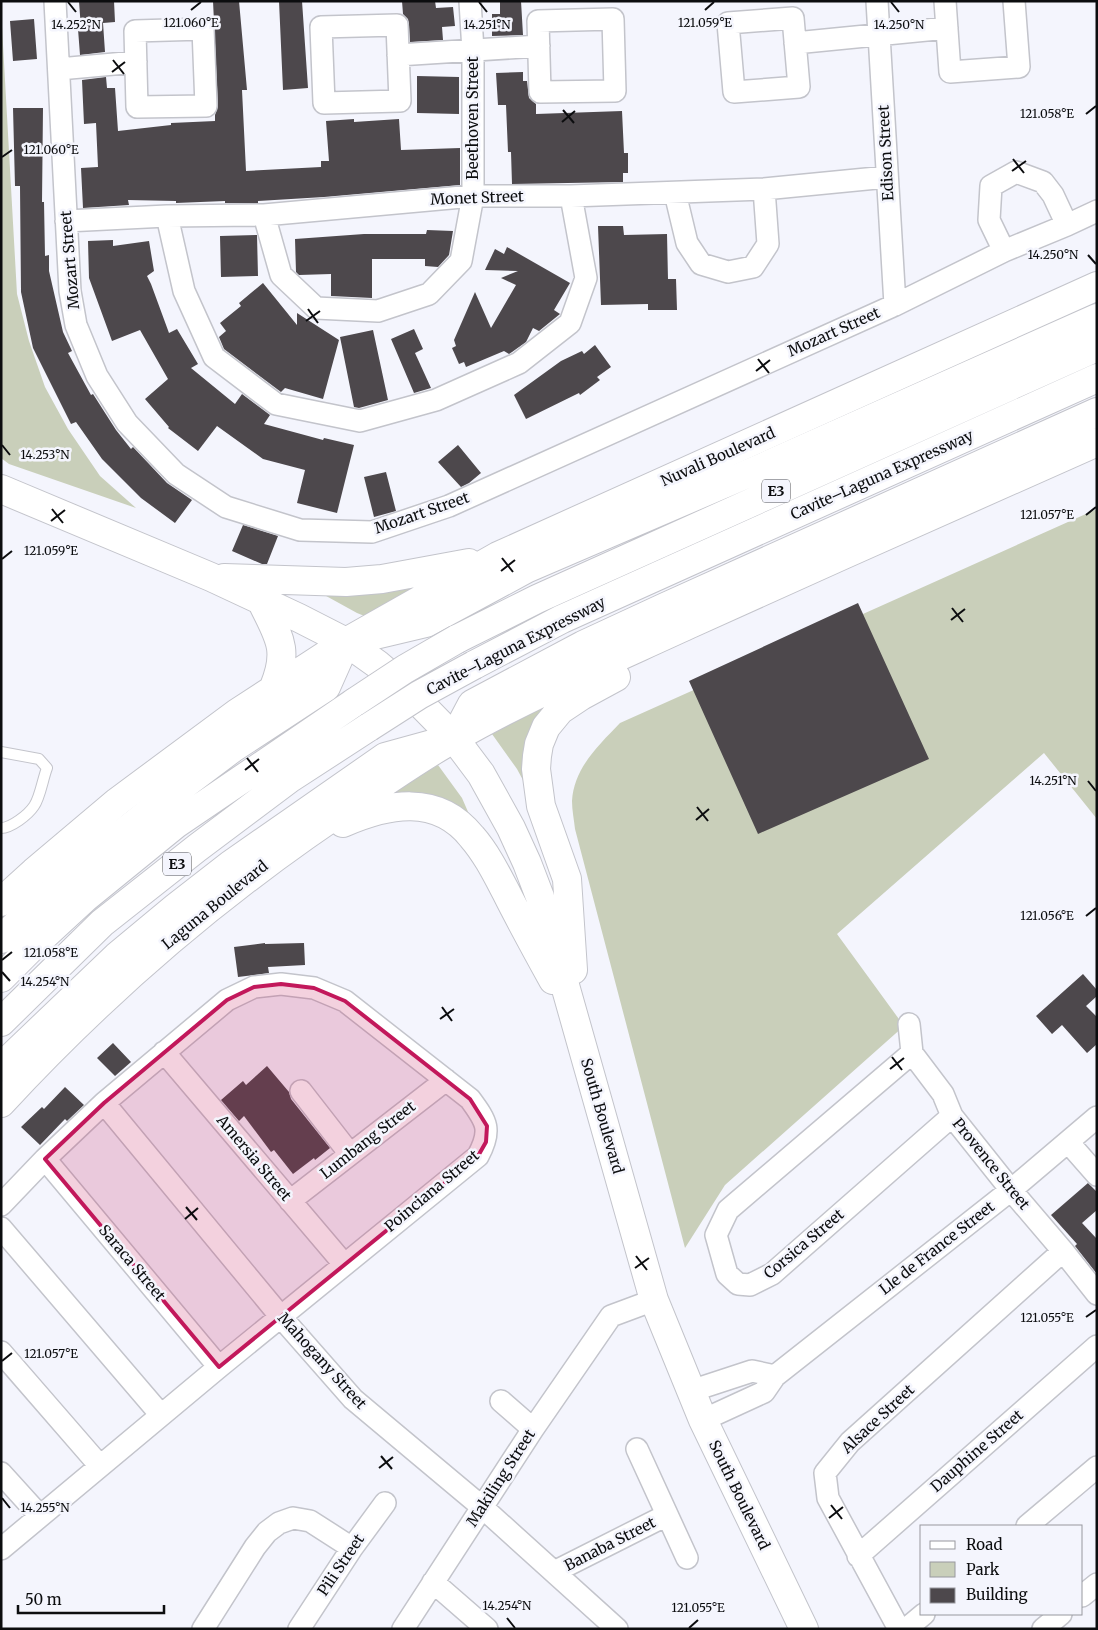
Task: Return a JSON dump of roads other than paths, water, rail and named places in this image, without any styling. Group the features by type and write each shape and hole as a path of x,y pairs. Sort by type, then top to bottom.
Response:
{"main road":[{"name":"Nuvali Boulevard","path":"346,642 498,556 1097,286"},
{"path":"1,902 117,802 203,737 274,688 346,642 426,623 526,569 781,459 1097,318"},
{"name":"Cavite–Laguna Expressway","path":"1,978 34,944 85,898 176,824 405,669 457,639 536,599 1097,347"},
{"name":"Cavite–Laguna Expressway","path":"1,1022 102,923 197,848 289,780 419,696 562,619 1097,378"},
{"path":"454,738 472,704 583,646 665,607 1097,412"},
{"path":"1,1067 117,956 176,907 237,860 385,757 454,738 578,675 1097,442"},
{"name":"South Boulevard","path":"3,487 211,577 346,642 405,688 454,738 490,789 512,828 528,863 556,949 656,1305 703,1420 804,1629"},
{"path":"211,577 346,582 382,579 452,568 498,556"},
{"path":"576,1024 567,879 541,806 538,787 537,756 542,736 553,718 567,704 610,680 672,651 744,599"},
{"path":"261,600 277,634 282,650 281,671 274,688"},
{"path":"1,939 35,907 108,845 185,784 233,748 326,687 346,642"},
{"name":"Laguna Boulevard","path":"1,1103 56,1045 112,993 212,907 288,848 371,791 454,738"},
{"path":"288,848 358,816 384,808 422,807 448,816 460,824 481,848 576,1024"}],"street":[{"name":"Mozart Street","path":"55,1 70,291 76,325 97,376 127,423 176,474 226,507 300,530 372,532 450,506 895,305 1004,251 1097,211"},
{"name":"Beethoven Street","path":"264,215 281,275 316,308 378,311 429,294 461,261 473,196 473,51 470,1"},
{"name":"Edison Street","path":"877,1 895,305"},
{"path":"945,1 950,72 1019,67 1014,1"},
{"path":"793,18 796,43 799,87 734,92 728,23 793,18"},
{"path":"613,19 615,91 540,92 538,46 538,21 613,19"},
{"path":"397,25 398,55 400,101 324,103 321,27 397,25"},
{"path":"796,43 947,28"},
{"path":"204,29 206,106 137,107 136,62 135,31 204,29"},
{"path":"398,55 538,46"},
{"path":"59,69 136,62"},
{"path":"1004,251 989,220 991,186 1016,172 1043,182 1053,195 1067,225"},
{"name":"Monet Street","path":"66,221 167,216 264,215 473,196 571,196 764,190 887,177"},
{"path":"675,193 687,243 701,264 728,272 754,267 768,244 764,190"},
{"path":"167,216 184,291 214,356 276,404 360,421 436,400 519,363 570,323 586,278 571,196"},
{"name":"Poinciana Street","path":"1,1205 45,1159 104,1103 227,1000 254,987 281,984 314,988 345,1001 470,1099 480,1112 487,1126 486,1142 478,1156 344,1264 1,1549"},
{"name":"Provence Street","path":"908,1024 912,1053 943,1094 952,1116 1097,1294"},
{"name":"Amersia Street","path":"164,1052 344,1264"},
{"name":"Corsica Street","path":"912,1053 728,1210 716,1235 727,1274 738,1284 750,1285 772,1274 952,1116"},
{"name":"Lumbang Street","path":"290,1201 446,1080"},
{"path":"301,1091 350,1154"},
{"name":"Mahogany Street","path":"104,1103 281,1317 353,1398 482,1507 616,1629"},
{"name":"Lle de France Street","path":"703,1420 764,1392 775,1376 1011,1190 1097,1118"},
{"path":"1068,1142 1097,1175"},
{"name":"Saraca Street","path":"45,1159 219,1367"},
{"path":"1,1228 161,1415"},
{"name":"Alsace Street","path":"899,1629 828,1498 825,1473 850,1442 1063,1250"},
{"name":"Makiling Street","path":"403,1629 532,1429 601,1330 656,1305"},
{"name":"Dauphine Street","path":"858,1556 1097,1346"},
{"path":"1,1352 100,1466"},
{"path":"691,1391 752,1371 775,1376"},
{"path":"500,1401 532,1429"},
{"name":"Banaba Street","path":"637,1449 687,1558"},
{"path":"1028,1525 1097,1467"},
{"path":"1,1473 40,1516"},
{"name":"Pili Street","path":"299,1629 352,1548 385,1503"},
{"name":"Banaba Street","path":"554,1572 667,1515"},
{"path":"204,1629 255,1547 267,1532 279,1523 293,1518 310,1521 352,1548"},
{"path":"432,1582 487,1629"},
{"path":"1083,1595 1097,1584"},
{"path":"906,1629 923,1615"},
{"path":"1043,1629 1060,1615"}],"lane":[{"path":"1,752 39,759 47,768 34,806 16,823 1,828"}]}
